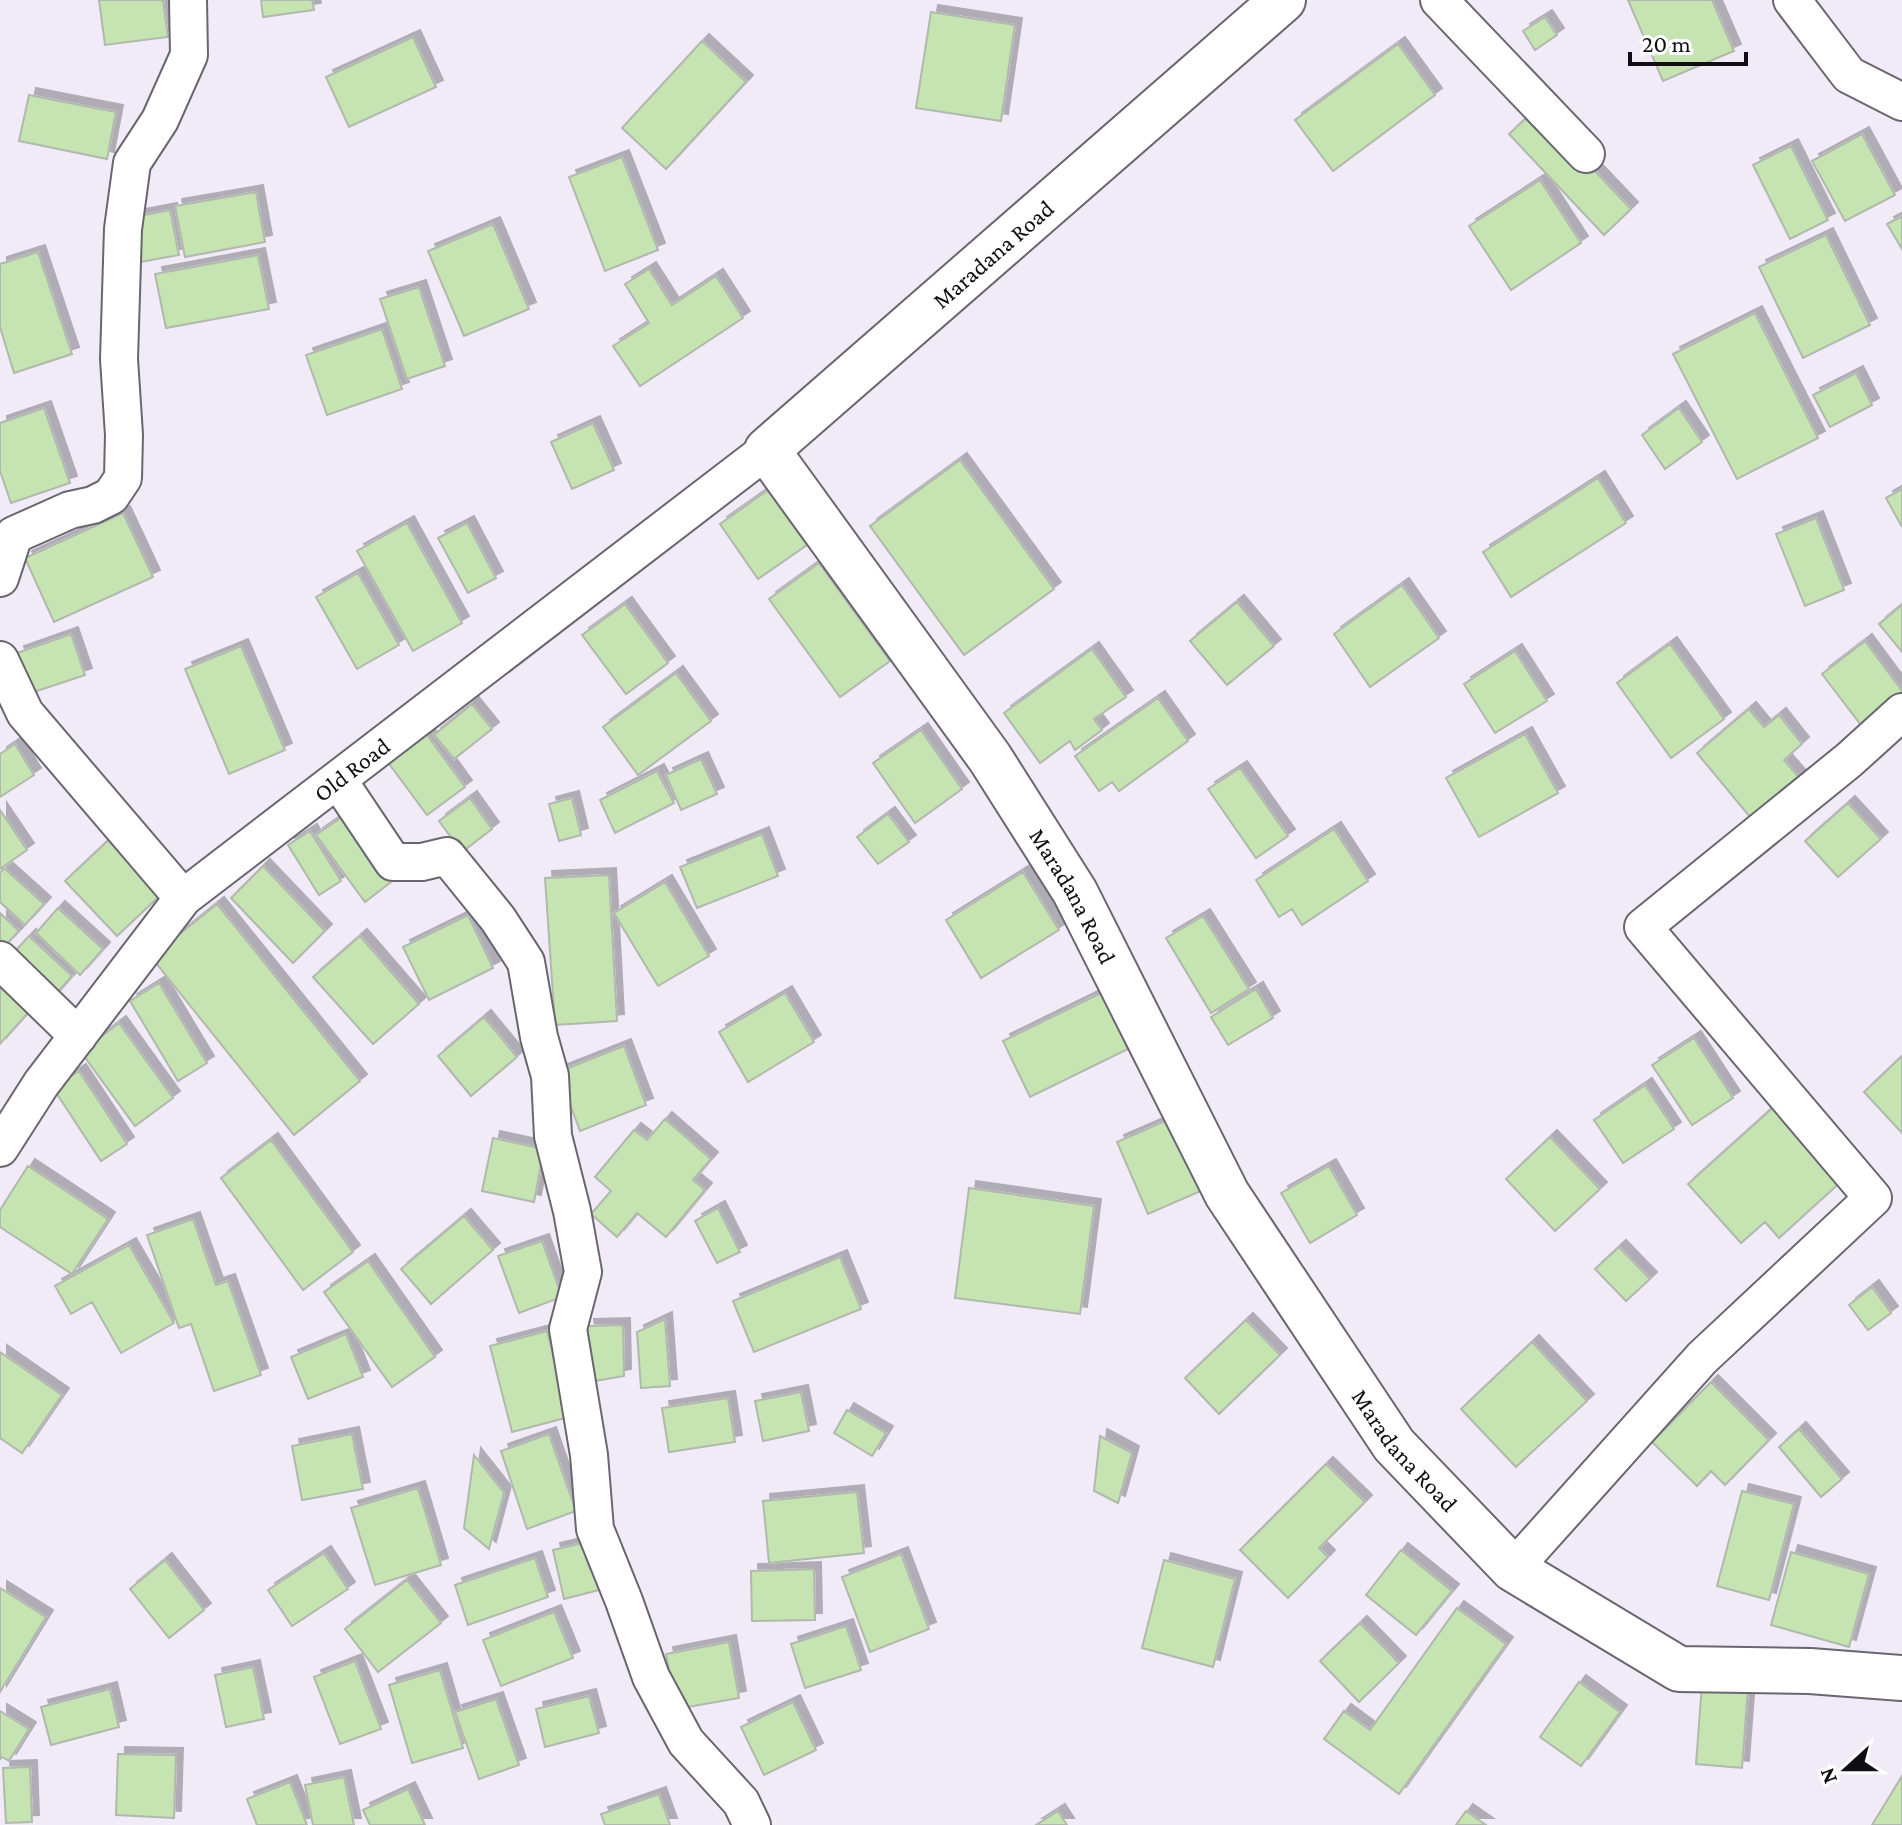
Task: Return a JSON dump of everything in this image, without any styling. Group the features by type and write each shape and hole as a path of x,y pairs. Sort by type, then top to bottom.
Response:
{"street":[{"path":"0,578 14,535 111,496 123,478 124,435 119,359 123,229 132,163 160,120 189,55 188,0"},
{"name":"Maradana Road","path":"1283,0 767,450 990,758 1067,878 1227,1194 1394,1445 1513,1569 1679,1669 1810,1671 1902,1678"},
{"path":"1439,0 1586,154"},
{"path":"1792,0 1849,75 1902,102"},
{"name":"Old Road","path":"0,1148 41,1084 183,898 767,450"},
{"path":"0,660 25,713 183,898"},
{"path":"1513,1569 1702,1358 1873,1198 1643,927 1849,760 1902,712"},
{"path":"338,780 393,862 422,862 447,856 498,919 526,962 539,1037 550,1076 553,1136 583,1272 568,1329 589,1455 595,1529 651,1677 686,1742 741,1802 752,1825"},
{"path":"0,960 78,1036"}],"building":[{"path":"99,0 163,0 168,37 105,45"},
{"path":"261,0 312,0 314,10 263,17"},
{"path":"1628,0 1712,0 1734,51 1663,81"},
{"path":"931,12 1015,25 1001,121 916,108"},
{"path":"1545,17 1557,35 1535,50 1523,31"},
{"path":"413,37 436,87 349,127 326,77"},
{"path":"702,41 746,82 666,169 622,128"},
{"path":"1398,44 1435,95 1333,171 1295,120"},
{"path":"29,95 116,112 107,159 19,141"},
{"path":"1536,109 1631,209 1604,235 1509,134"},
{"path":"1862,134 1895,195 1845,221 1812,161"},
{"path":"1791,146 1828,220 1790,239 1753,165"},
{"path":"622,157 658,250 605,271 569,177"},
{"path":"1540,180 1581,243 1511,290 1469,226"},
{"path":"256,192 265,242 185,257 175,206"},
{"path":"170,210 179,255 140,262 133,217"},
{"path":"1902,216 1902,249 1887,224"},
{"path":"493,224 529,309 464,336 428,251"},
{"path":"1826,235 1870,325 1803,358 1759,267"},
{"path":"38,252 72,354 14,373 0,327 0,264"},
{"path":"258,255 269,309 166,328 155,274"},
{"path":"649,269 672,305 716,276 743,318 640,386 613,346 649,323 625,284"},
{"path":"419,287 445,366 407,379 380,299"},
{"path":"1755,313 1818,438 1737,479 1673,354"},
{"path":"382,329 402,389 327,415 306,355"},
{"path":"1856,373 1872,405 1830,427 1813,395"},
{"path":"44,408 70,483 11,503 0,471 0,423"},
{"path":"1679,408 1702,442 1665,469 1642,435"},
{"path":"593,423 614,470 572,489 551,442"},
{"path":"960,460 1054,589 964,655 870,526"},
{"path":"1598,478 1626,523 1511,597 1483,552"},
{"path":"1902,489 1902,527 1886,498"},
{"path":"768,490 807,545 758,579 720,524"},
{"path":"123,513 153,577 54,622 25,558"},
{"path":"1816,518 1844,590 1805,606 1776,534"},
{"path":"407,523 462,623 413,651 357,551"},
{"path":"467,523 496,578 468,593 438,538"},
{"path":"819,563 890,661 840,697 769,599"},
{"path":"358,573 399,645 357,669 316,597"},
{"path":"1402,585 1439,638 1370,687 1334,634"},
{"path":"1237,602 1274,646 1227,685 1190,641"},
{"path":"625,604 668,663 626,694 582,635"},
{"path":"1902,605 1902,652 1879,624"},
{"path":"71,634 85,675 31,693 17,653"},
{"path":"1865,641 1902,694 1861,725 1822,674"},
{"path":"1670,644 1724,719 1671,758 1617,683"},
{"path":"241,646 285,750 229,774 185,669"},
{"path":"1092,649 1126,697 1094,719 1102,730 1075,750 1070,741 1040,763 1004,713"},
{"path":"1515,651 1547,701 1495,733 1464,684"},
{"path":"676,673 711,721 638,775 603,727"},
{"path":"1158,698 1188,741 1119,791 1112,782 1099,791 1075,756"},
{"path":"472,704 492,729 454,759 434,735"},
{"path":"1749,709 1764,727 1779,715 1802,744 1784,760 1803,782 1755,823 1697,753"},
{"path":"921,730 962,789 915,823 873,763"},
{"path":"425,732 465,787 427,815 387,761"},
{"path":"1525,734 1558,793 1479,837 1446,778"},
{"path":"15,744 34,775 0,797 0,754"},
{"path":"701,759 717,794 681,810 666,775"},
{"path":"1240,768 1288,836 1256,858 1208,789"},
{"path":"657,771 674,803 615,833 600,800"},
{"path":"470,798 492,829 462,852 439,821"},
{"path":"572,798 581,835 559,841 549,804"},
{"path":"1848,803 1881,839 1838,877 1805,841"},
{"path":"0,810 27,850 0,869"},
{"path":"888,814 909,842 878,864 857,837"},
{"path":"343,816 391,882 365,902 316,835"},
{"path":"1334,829 1368,881 1302,925 1292,909 1279,917 1256,880"},
{"path":"310,831 341,881 319,895 288,845"},
{"path":"116,833 168,888 117,936 65,881"},
{"path":"762,834 778,876 697,908 680,867"},
{"path":"263,866 325,931 293,963 231,898"},
{"path":"4,868 44,904 25,925 0,902 0,873"},
{"path":"1023,872 1059,930 981,978 946,920"},
{"path":"609,875 617,1021 555,1025 545,878"},
{"path":"665,882 709,956 658,986 614,913"},
{"path":"217,904 360,1081 294,1135 151,957"},
{"path":"58,908 103,949 80,975 36,933"},
{"path":"0,913 19,931 0,951"},
{"path":"468,915 493,968 429,1000 403,947"},
{"path":"1203,916 1249,989 1211,1013 1166,938"},
{"path":"29,936 72,976 50,1001 6,961"},
{"path":"360,936 419,1004 373,1044 313,977"},
{"path":"0,973 35,1005 0,1044"},
{"path":"159,983 207,1063 178,1081 130,1001"},
{"path":"1256,989 1273,1018 1228,1045 1211,1017"},
{"path":"785,993 814,1042 748,1082 719,1032"},
{"path":"1101,993 1128,1049 1030,1097 1003,1041"},
{"path":"484,1017 517,1057 471,1096 438,1056"},
{"path":"119,1023 173,1098 135,1126 81,1052"},
{"path":"1694,1038 1733,1098 1692,1125 1652,1065"},
{"path":"624,1046 646,1105 580,1131 558,1072"},
{"path":"1902,1056 1902,1133 1864,1092"},
{"path":"79,1071 127,1144 101,1161 53,1088"},
{"path":"1645,1085 1674,1129 1623,1163 1594,1120"},
{"path":"1777,1104 1844,1179 1779,1238 1765,1222 1741,1243 1688,1184"},
{"path":"1172,1118 1203,1190 1148,1214 1117,1142"},
{"path":"665,1119 711,1159 693,1180 705,1190 666,1237 637,1213 617,1237 591,1214 611,1191 595,1177 634,1130 647,1140"},
{"path":"1550,1137 1600,1189 1555,1231 1506,1179"},
{"path":"493,1138 544,1149 534,1202 482,1191"},
{"path":"271,1140 353,1252 303,1290 221,1178"},
{"path":"28,1166 108,1219 72,1274 0,1227 0,1210"},
{"path":"1329,1166 1357,1215 1310,1243 1281,1193"},
{"path":"969,1188 1094,1206 1080,1314 955,1298"},
{"path":"718,1208 740,1252 717,1263 695,1221"},
{"path":"464,1216 493,1250 431,1304 401,1269"},
{"path":"193,1219 216,1285 228,1281 261,1375 214,1391 191,1324 179,1328 147,1235"},
{"path":"542,1241 562,1297 519,1313 498,1256"},
{"path":"129,1245 174,1323 121,1353 92,1302 71,1314 55,1286"},
{"path":"1619,1247 1650,1279 1626,1301 1595,1269"},
{"path":"840,1257 861,1309 754,1352 733,1301"},
{"path":"368,1261 435,1357 392,1387 324,1292"},
{"path":"1872,1287 1891,1313 1868,1330 1849,1305"},
{"path":"665,1319 670,1386 641,1388 637,1332"},
{"path":"1246,1320 1280,1355 1219,1414 1185,1378"},
{"path":"623,1325 624,1376 595,1381 587,1326"},
{"path":"547,1331 569,1417 512,1432 490,1346"},
{"path":"346,1334 363,1377 308,1399 291,1357"},
{"path":"1532,1342 1587,1401 1516,1467 1461,1409"},
{"path":"0,1352 62,1395 22,1453 0,1438"},
{"path":"1711,1382 1769,1440 1725,1485 1711,1471 1697,1486 1652,1442"},
{"path":"801,1392 809,1431 763,1441 755,1401"},
{"path":"728,1398 735,1442 669,1452 662,1408"},
{"path":"847,1410 886,1433 872,1456 834,1433"},
{"path":"1799,1429 1842,1479 1821,1497 1779,1447"},
{"path":"352,1434 363,1489 302,1500 292,1446"},
{"path":"549,1434 576,1511 527,1529 501,1451"},
{"path":"1100,1436 1132,1453 1118,1503 1094,1491"},
{"path":"474,1455 504,1493 489,1549 464,1528"},
{"path":"1326,1464 1365,1502 1319,1548 1328,1557 1288,1598 1240,1550"},
{"path":"418,1488 441,1565 375,1585 351,1508"},
{"path":"1742,1491 1794,1504 1769,1600 1717,1586"},
{"path":"857,1492 864,1553 769,1563 763,1501"},
{"path":"595,1540 607,1588 564,1599 553,1550"},
{"path":"1401,1550 1452,1591 1416,1635 1366,1595"},
{"path":"1791,1552 1869,1574 1849,1647 1771,1625"},
{"path":"324,1553 348,1589 292,1626 268,1590"},
{"path":"901,1554 929,1629 870,1652 842,1577"},
{"path":"535,1558 548,1597 468,1625 455,1585"},
{"path":"165,1560 204,1610 169,1638 130,1589"},
{"path":"1164,1560 1235,1579 1213,1667 1142,1648"},
{"path":"814,1569 815,1620 752,1621 751,1571"},
{"path":"407,1580 441,1623 378,1672 345,1629"},
{"path":"0,1588 46,1617 0,1692"},
{"path":"1457,1608 1506,1644 1399,1794 1324,1739 1344,1711 1370,1730"},
{"path":"554,1612 573,1658 501,1686 483,1640"},
{"path":"1360,1623 1399,1663 1359,1702 1320,1661"},
{"path":"846,1626 861,1670 805,1688 791,1644"},
{"path":"729,1642 739,1698 676,1709 666,1654"},
{"path":"355,1661 381,1729 340,1744 314,1677"},
{"path":"253,1667 264,1719 226,1727 215,1675"},
{"path":"440,1670 463,1748 412,1763 389,1685"},
{"path":"1579,1682 1620,1712 1581,1766 1540,1737"},
{"path":"1702,1684 1748,1688 1742,1768 1696,1764"},
{"path":"110,1689 119,1727 51,1745 41,1707"},
{"path":"589,1696 599,1733 545,1747 536,1709"},
{"path":"496,1699 519,1765 479,1779 455,1712"},
{"path":"793,1702 816,1750 764,1775 741,1727"},
{"path":"0,1711 29,1729 9,1761 0,1759"},
{"path":"118,1754 176,1755 174,1818 116,1815"},
{"path":"30,1767 32,1822 6,1823 3,1768"},
{"path":"1902,1776 1902,1825 1872,1825"},
{"path":"344,1777 354,1825 313,1825 305,1785"},
{"path":"290,1782 307,1825 257,1825 247,1799"},
{"path":"408,1789 425,1825 370,1825 363,1810"},
{"path":"659,1794 670,1825 605,1825 601,1814"},
{"path":"1058,1811 1067,1825 1036,1825"},
{"path":"1466,1811 1486,1825 1456,1825"}]}
